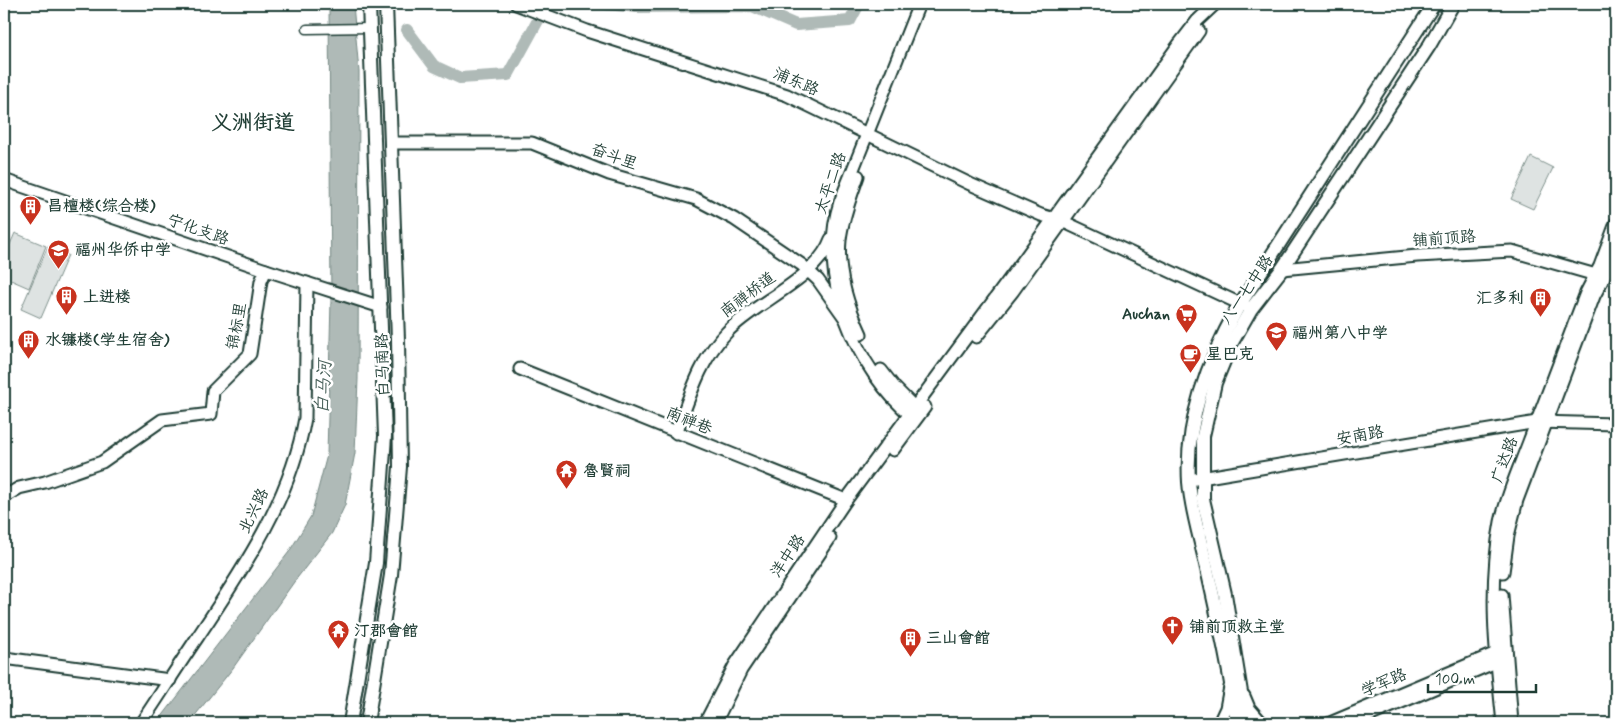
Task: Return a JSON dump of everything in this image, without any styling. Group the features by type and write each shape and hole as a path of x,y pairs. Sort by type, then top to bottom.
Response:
{"main road":[{"path":"350,723 372,591 382,515 386,436 369,4"},
{"name":"白马南路","path":"366,723 391,574 399,496 401,425 386,4"},
{"name":"八一七中路","path":"1236,723 1232,681 1192,501 1195,480 1191,440 1201,389 1216,349 1244,309 1434,4"},
{"name":"八一七中路","path":"1244,309 1282,269 1429,46 1453,4"},
{"name":"八一七中路","path":"1195,480 1203,499 1225,594 1246,723"}],"street":[{"name":"浦东路","path":"516,4 609,38 775,90 870,134 954,177 1058,222 1244,309"},
{"name":"太平二路","path":"915,413 887,379 866,344 851,309 842,272 840,240 870,134 919,4"},
{"name":"太平二路","path":"915,413 879,381 845,318 834,278 833,232 840,202 927,4"},
{"path":"1058,222 1180,43 1197,21 1215,4"},
{"path":"915,413 1209,16 1223,4"},
{"path":"307,29 371,28"},
{"name":"奋斗里","path":"391,143 535,143 609,174 704,202 757,234 808,269 845,318"},
{"name":"宁化支路","path":"4,180 266,270 381,307"},
{"name":"广达路","path":"1600,276 1616,223"},
{"name":"南禅桥道","path":"676,433 700,373 719,341 740,319 808,269 824,251 833,232"},
{"name":"广达路","path":"1503,723 1500,656 1502,590 1508,536 1519,492 1586,293 1600,276 1616,247"},
{"name":"铺前顶路","path":"1282,269 1417,256 1512,251 1600,276"},
{"name":"锦标里","path":"4,497 19,488 45,482 102,462 162,420 211,414 213,390 250,354 261,281 266,270"},
{"name":"北兴路","path":"141,723 246,563 275,508 290,470 305,418 307,283"},
{"name":"南禅巷","path":"520,369 846,500"},
{"name":"洋中路","path":"705,723 735,665 846,500 915,413"},
{"name":"洋中路","path":"715,723 741,670 915,413"},
{"name":"安南路","path":"1195,480 1542,422 1616,424"},
{"name":"广达路","path":"1500,656 1512,723"},
{"name":"学军路","path":"1330,723 1500,656"},
{"name":"学军路","path":"1352,723 1500,656"},
{"path":"4,658 170,680"},
{"path":"1219,723 1226,708 1232,681"},
{"path":"1242,692 1250,708 1262,723"}],"shaded area":[{"path":"329,4 353,4 359,72 358,379 355,453 345,505 332,533 294,582 233,668 189,723 157,723 289,552 311,516 327,455 331,301"},
{"path":"1531,157 1553,168 1533,209 1511,199"},
{"path":"15,233 46,246 29,288 4,277 4,258"},
{"path":"48,246 68,255 41,318 21,309"}],"waterway":[{"path":"407,30 434,66 460,78 508,75 547,4"},
{"path":"605,4 638,7 752,6 796,25 850,21 859,4"}],"place":[{"name":"昌檀楼(综合楼)","path":"31,225"},
{"name":"福州华侨中学","path":"59,269"},
{"name":"上进楼","path":"67,316"},
{"name":"汇多利","path":"1540,317"},
{"name":"Auchan","path":"1186,333"},
{"name":"福州第八中学","path":"1276,352"},
{"name":"水镰楼(学生宿舍)","path":"29,359"},
{"name":"星巴克","path":"1190,373"},
{"name":"魯賢祠","path":"567,490"},
{"name":"铺前顶救主堂","path":"1173,646"},
{"name":"汀郡會館","path":"338,650"},
{"name":"三山會館","path":"910,657"}],"district":[{"name":"义洲街道","path":"253,123"}],"water label":[{"name":"白马河","path":"324,387"}]}
